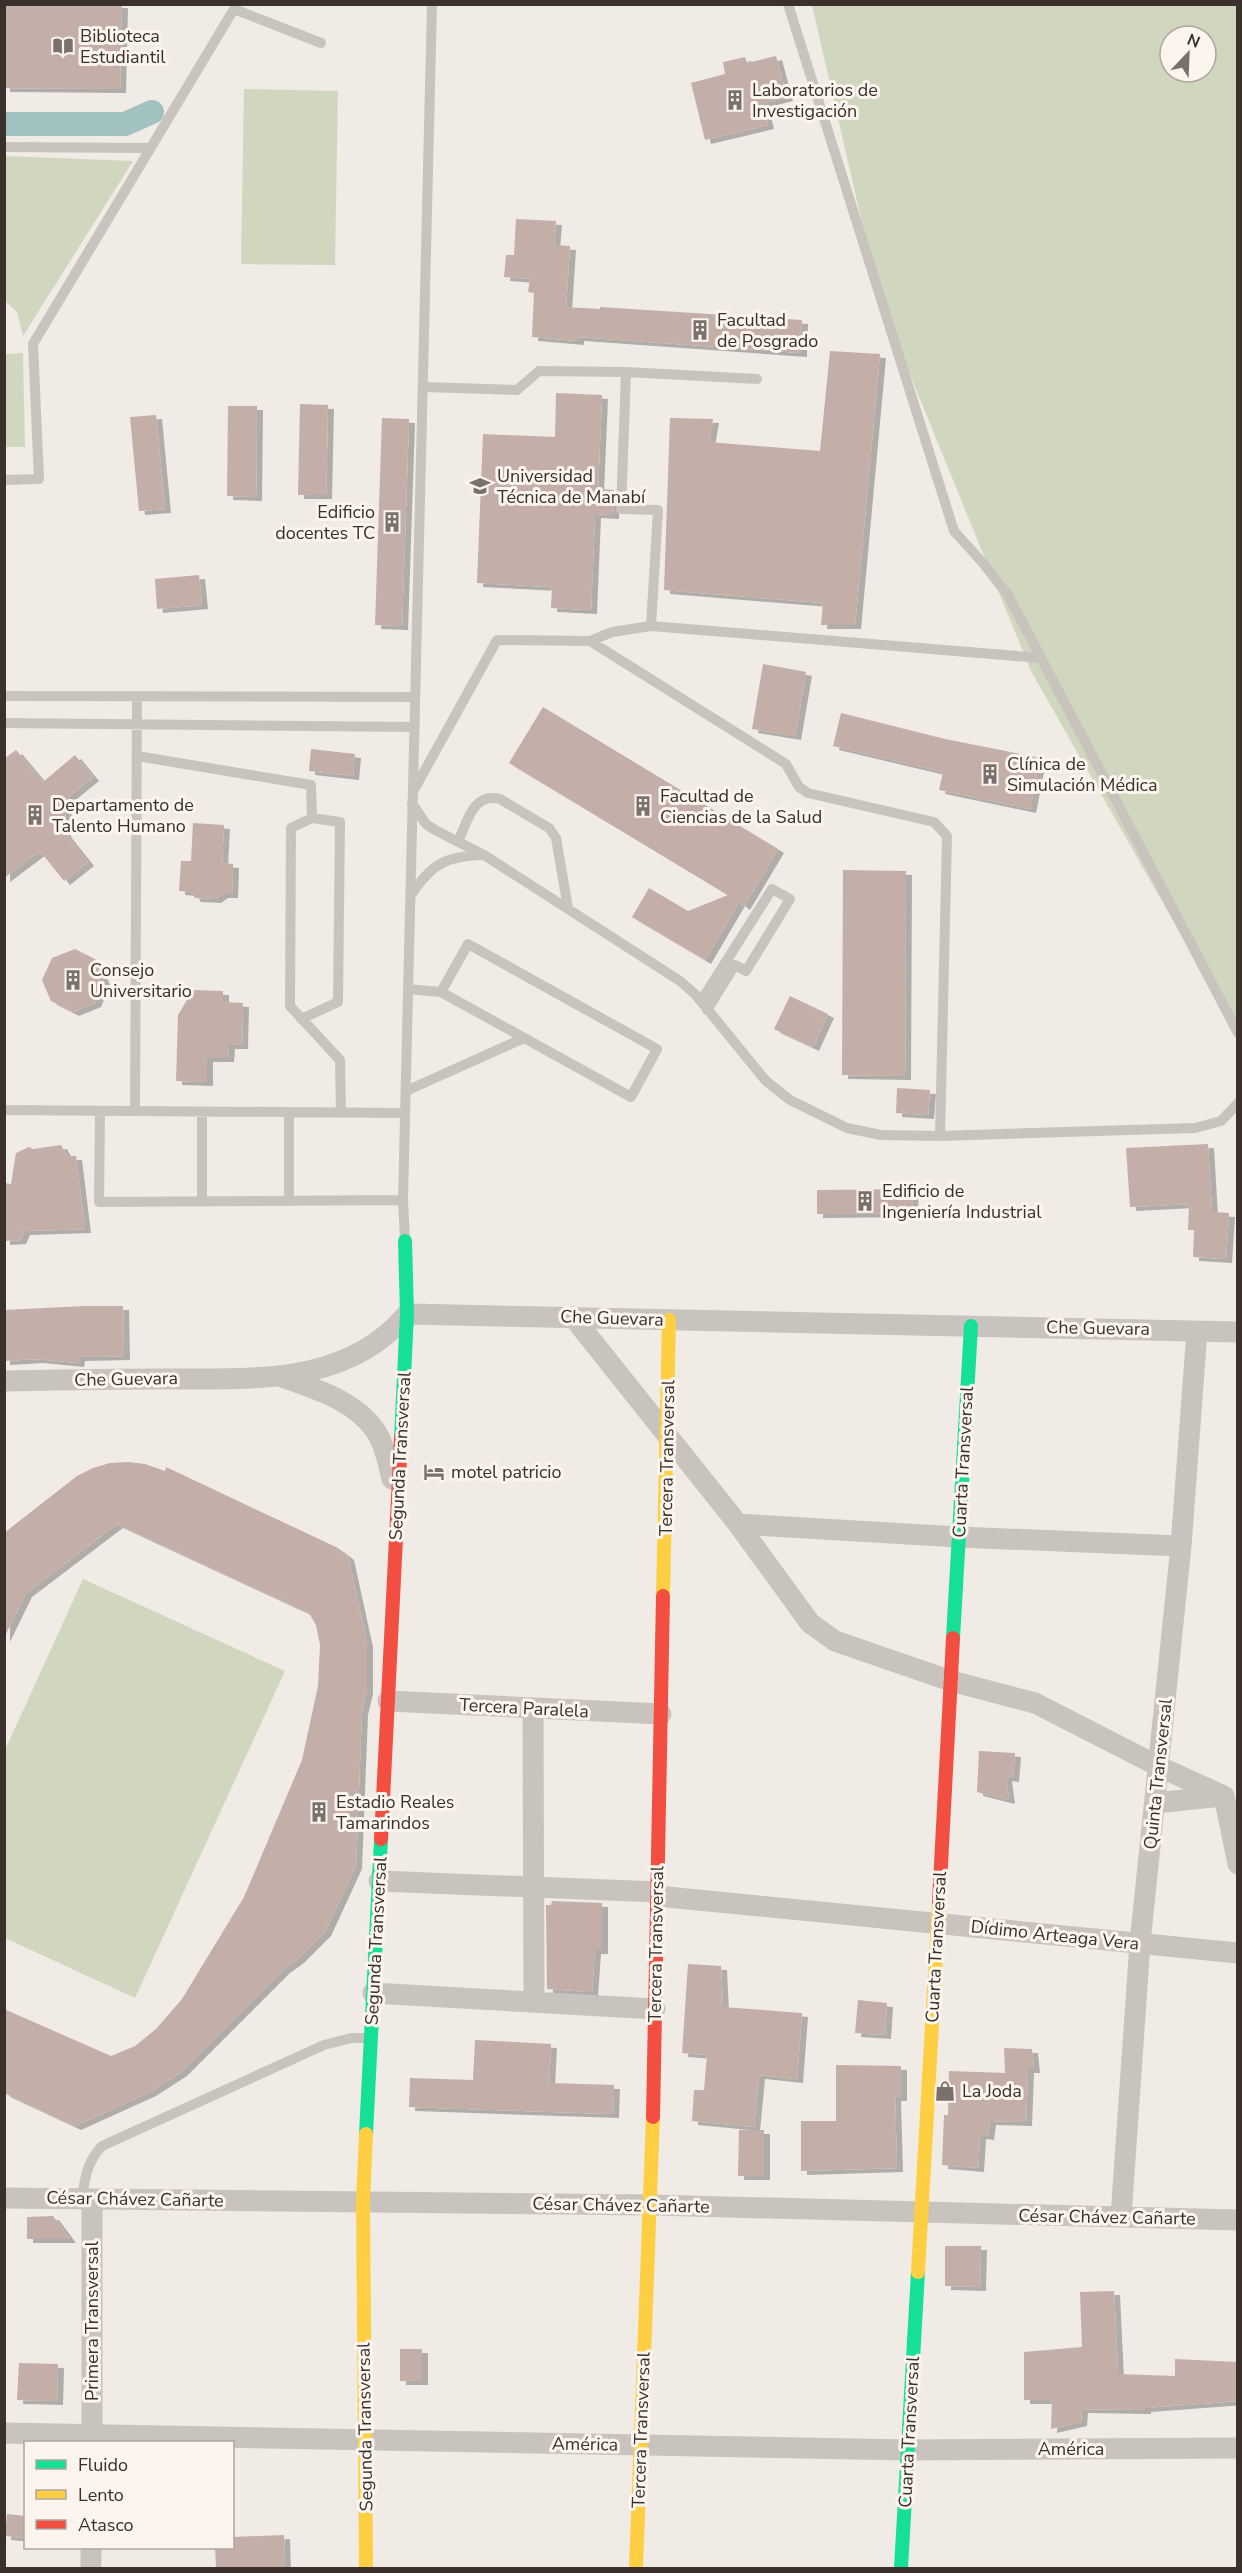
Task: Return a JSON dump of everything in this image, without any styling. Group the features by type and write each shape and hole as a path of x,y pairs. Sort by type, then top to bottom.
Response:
{"street":[{"path":"405,1240 407,1314"},
{"name":"Che Guevara","path":"4,1381 282,1377 337,1364 357,1355 394,1330 407,1314 1238,1332"},
{"name":"Segunda Transversal","path":"366,2568 363,2202 407,1314"},
{"path":"573,1317 738,1524 810,1623 822,1634 835,1641 951,1681 1035,1703 1160,1767 1231,1795"},
{"name":"Tercera Transversal","path":"636,2568 651,2205 669,1320"},
{"name":"Cuarta Transversal","path":"901,2568 971,1326"},
{"name":"Quinta Transversal","path":"1121,2217 1140,1943 1160,1767 1181,1546 1197,1331"},
{"path":"282,1377 329,1395 353,1408 375,1430 385,1450 397,1496"},
{"path":"738,1524 959,1537 1181,1546"},
{"name":"Tercera Paralela","path":"388,1701 661,1714"},
{"path":"533,1709 534,2001"},
{"path":"1155,1803 1231,1795"},
{"path":"1231,1795 1238,1864"},
{"name":"Dídimo Arteaga Vera","path":"379,1881 658,1894 1238,1953"},
{"path":"373,1993 655,2009"},
{"name":"César Chávez Cañarte","path":"4,2198 651,2205 1238,2220"},
{"name":"Primera Transversal","path":"87,2199 92,2438"},
{"name":"América","path":"4,2433 92,2438 365,2440 908,2450 1238,2448"},
{"path":"91,2568 92,2549"}],"lane":[{"path":"405,1240 403,1200 432,4"},
{"path":"788,4 954,531 1008,595 1238,1033"},
{"path":"4,480 39,479 33,344 234,9 321,43"},
{"path":"4,147 150,148"},
{"path":"423,387 518,390 539,371 757,378"},
{"path":"626,372 621,509 658,510 651,626"},
{"path":"412,797 497,640 590,641 612,632 651,626 1041,658"},
{"path":"590,641 786,764 800,787 808,793 934,822 947,836 940,1136"},
{"path":"4,696 415,698"},
{"path":"135,1111 137,697"},
{"path":"4,723 414,728"},
{"path":"137,756 311,785 312,818"},
{"path":"458,842 476,804 492,796 549,828 560,848 568,908"},
{"path":"412,797 426,824 484,855 680,981 704,1006 766,1081 790,1100 847,1128 881,1135 940,1136 1195,1128 1221,1121 1238,1103"},
{"path":"301,1019 338,1002 340,822 312,818 291,828 290,1006 301,1019 340,1060 341,1113"},
{"path":"411,895 422,878 442,862 464,856 484,855"},
{"path":"772,890 790,899 746,971 735,965 704,1006 772,890"},
{"path":"408,989 441,992 631,1097 657,1049 468,944 441,992"},
{"path":"406,1090 524,1038"},
{"path":"4,1110 405,1113"},
{"path":"100,1111 99,1202 403,1200"},
{"path":"202,1112 202,1202"},
{"path":"289,1113 289,1201"},
{"path":"87,2199 86,2171 92,2157 102,2146 324,2045 351,2038 371,2038"}],"green space":[{"path":"812,5 1237,5 1237,1024 1213,991 1031,671 880,301"},
{"path":"244,89 338,91 335,265 241,264"},
{"path":"5,156 133,161 23,336 17,312 5,301"},
{"path":"23,353 25,447 5,447 5,354"},
{"path":"83,1579 285,1671 135,1998 5,1938 5,1750"}],"building":[{"name":"Biblioteca Estudiantil","path":"4,4 122,4 120,89 4,88"},
{"name":"Laboratorios de Investigación","path":"776,56 787,97 763,103 768,125 705,140 691,83 725,74 723,62 745,57 747,63"},
{"path":"516,219 556,221 554,245 570,246 566,307 600,309 600,307 802,320 801,353 578,337 578,341 532,337 534,293 528,292 530,279 504,277 506,255 514,255"},
{"path":"830,351 880,354 855,625 821,625 823,603 664,590 670,418 713,419 709,442 820,451"},
{"path":"556,393 602,395 598,489 614,490 613,515 595,514 591,610 551,608 552,587 477,583 483,434 555,437"},
{"path":"300,404 328,405 326,495 298,495"},
{"path":"228,406 257,406 256,497 227,496"},
{"path":"156,415 165,509 139,511 130,417"},
{"name":"Edificio docentes TC","path":"382,418 409,419 402,626 375,625"},
{"path":"199,575 202,605 157,609 155,579"},
{"path":"763,664 806,672 795,736 752,729"},
{"name":"Facultad de Ciencias de la Salud","path":"543,707 778,849 744,906 739,902 705,960 632,917 649,888 688,911 728,895 509,763"},
{"path":"841,713 945,739 1040,758 1030,809 939,790 943,772 833,746"},
{"path":"311,749 355,754 353,776 309,771"},
{"name":"Departamento de Talento Humano","path":"16,750 43,782 75,755 93,777 66,799 65,833 88,862 64,881 40,851 4,878 4,759"},
{"path":"193,823 224,825 222,863 233,864 232,894 222,894 215,899 195,898 191,892 179,891 181,861 191,861"},
{"path":"843,870 906,871 905,1076 842,1075"},
{"name":"Consejo Universitario","path":"75,949 95,959 104,981 95,1003 73,1012 51,1001 42,980 52,958"},
{"path":"193,990 223,991 223,1002 243,1003 242,1045 229,1045 228,1058 207,1058 207,1082 176,1081 178,1015"},
{"path":"790,996 828,1014 813,1047 774,1029"},
{"path":"897,1088 930,1090 928,1115 896,1113"},
{"path":"1208,1144 1212,1212 1229,1213 1226,1259 1193,1257 1194,1230 1188,1230 1189,1204 1130,1207 1126,1148"},
{"path":"61,1145 67,1156 76,1156 85,1229 24,1231 20,1240 4,1241 4,1183 11,1184 16,1153 29,1147 33,1149"},
{"name":"Edificio de Ingeniería Industrial","path":"912,1189 913,1213 817,1214 817,1190"},
{"path":"123,1306 124,1356 79,1357 78,1363 37,1359 4,1361 4,1310"},
{"name":"Estadio Reales Tamarindos","path":"110,1463 145,1464 165,1471 166,1467 338,1548 348,1556 367,1643 367,1690 362,1711 356,1865 325,1932 298,1959 284,1969 181,2072 150,2092 75,2126 4,2093 4,2009 111,2056 135,2046 156,2029 182,1999 244,1897 302,1760 318,1686 320,1645 316,1625 309,1613 117,1524 26,1593 4,1638 4,1533 77,1476"},
{"path":"979,1751 1015,1753 1013,1778 1006,1777 1009,1800 977,1792"},
{"path":"552,1901 602,1903 602,1950 595,1950 592,1992 547,1989 546,1905 551,1905"},
{"path":"688,1964 721,1966 723,2007 802,2013 797,2079 759,2075 754,2127 692,2121 694,2090 704,2090 707,2055 682,2053"},
{"path":"858,2000 887,2003 885,2035 855,2033"},
{"path":"475,2040 551,2044 549,2083 614,2085 613,2114 409,2107 410,2078 473,2080"},
{"path":"1004,2048 1032,2049 1034,2069 1028,2069 1026,2122 990,2121 988,2136 980,2135 978,2168 942,2165 944,2115 948,2115 949,2071 1005,2073"},
{"path":"836,2065 901,2066 901,2097 895,2097 897,2168 801,2171 801,2121 836,2121"},
{"path":"739,2130 764,2130 764,2176 738,2176"},
{"path":"53,2216 70,2239 27,2239 27,2217"},
{"path":"945,2246 981,2246 980,2287 945,2286"},
{"path":"1114,2291 1118,2374 1175,2376 1175,2359 1238,2362 1238,2401 1145,2408 1145,2410 1082,2409 1081,2422 1051,2429 1052,2400 1024,2400 1024,2352 1082,2347 1080,2292"},
{"path":"400,2349 422,2349 422,2381 400,2381"},
{"path":"19,2363 58,2364 57,2401 17,2400"},
{"path":"7,2514 24,2516 24,2538 5,2536"},
{"path":"284,2535 285,2568 216,2568 215,2549 234,2549 234,2537"}],"waterway":[{"path":"4,124 125,124 152,112"}],"traffic: fast":[{"path":"401,1438 407,1314 405,1241"},
{"path":"953,1638 971,1326"},
{"path":"366,2134 381,1839"},
{"path":"901,2568 918,2272"}],"traffic: slow":[{"path":"663,1596 669,1320"},
{"path":"918,2272 939,1902"},
{"path":"636,2568 653,2117"},
{"path":"366,2134 363,2202 366,2568"}],"traffic: jam":[{"path":"381,1839 401,1438"},
{"path":"653,2117 663,1596"},
{"path":"939,1902 953,1638"}],"place":[{"name":"Biblioteca Estudiantil","path":"63,46"},
{"name":"Laboratorios de Investigación","path":"735,100"},
{"name":"Facultad de Posgrado","path":"700,330"},
{"name":"Universidad Técnica de Manabí","path":"480,486"},
{"name":"Edificio docentes TC","path":"392,522"},
{"name":"Clínica de Simulación Médica","path":"990,774"},
{"name":"Facultad de Ciencias de la Salud","path":"643,806"},
{"name":"Departamento de Talento Humano","path":"35,815"},
{"name":"Consejo Universitario","path":"73,980"},
{"name":"Edificio de Ingeniería Industrial","path":"865,1201"},
{"name":"motel patricio","path":"434,1472"},
{"name":"Estadio Reales Tamarindos","path":"319,1812"},
{"name":"La Joda","path":"945,2091"}]}
